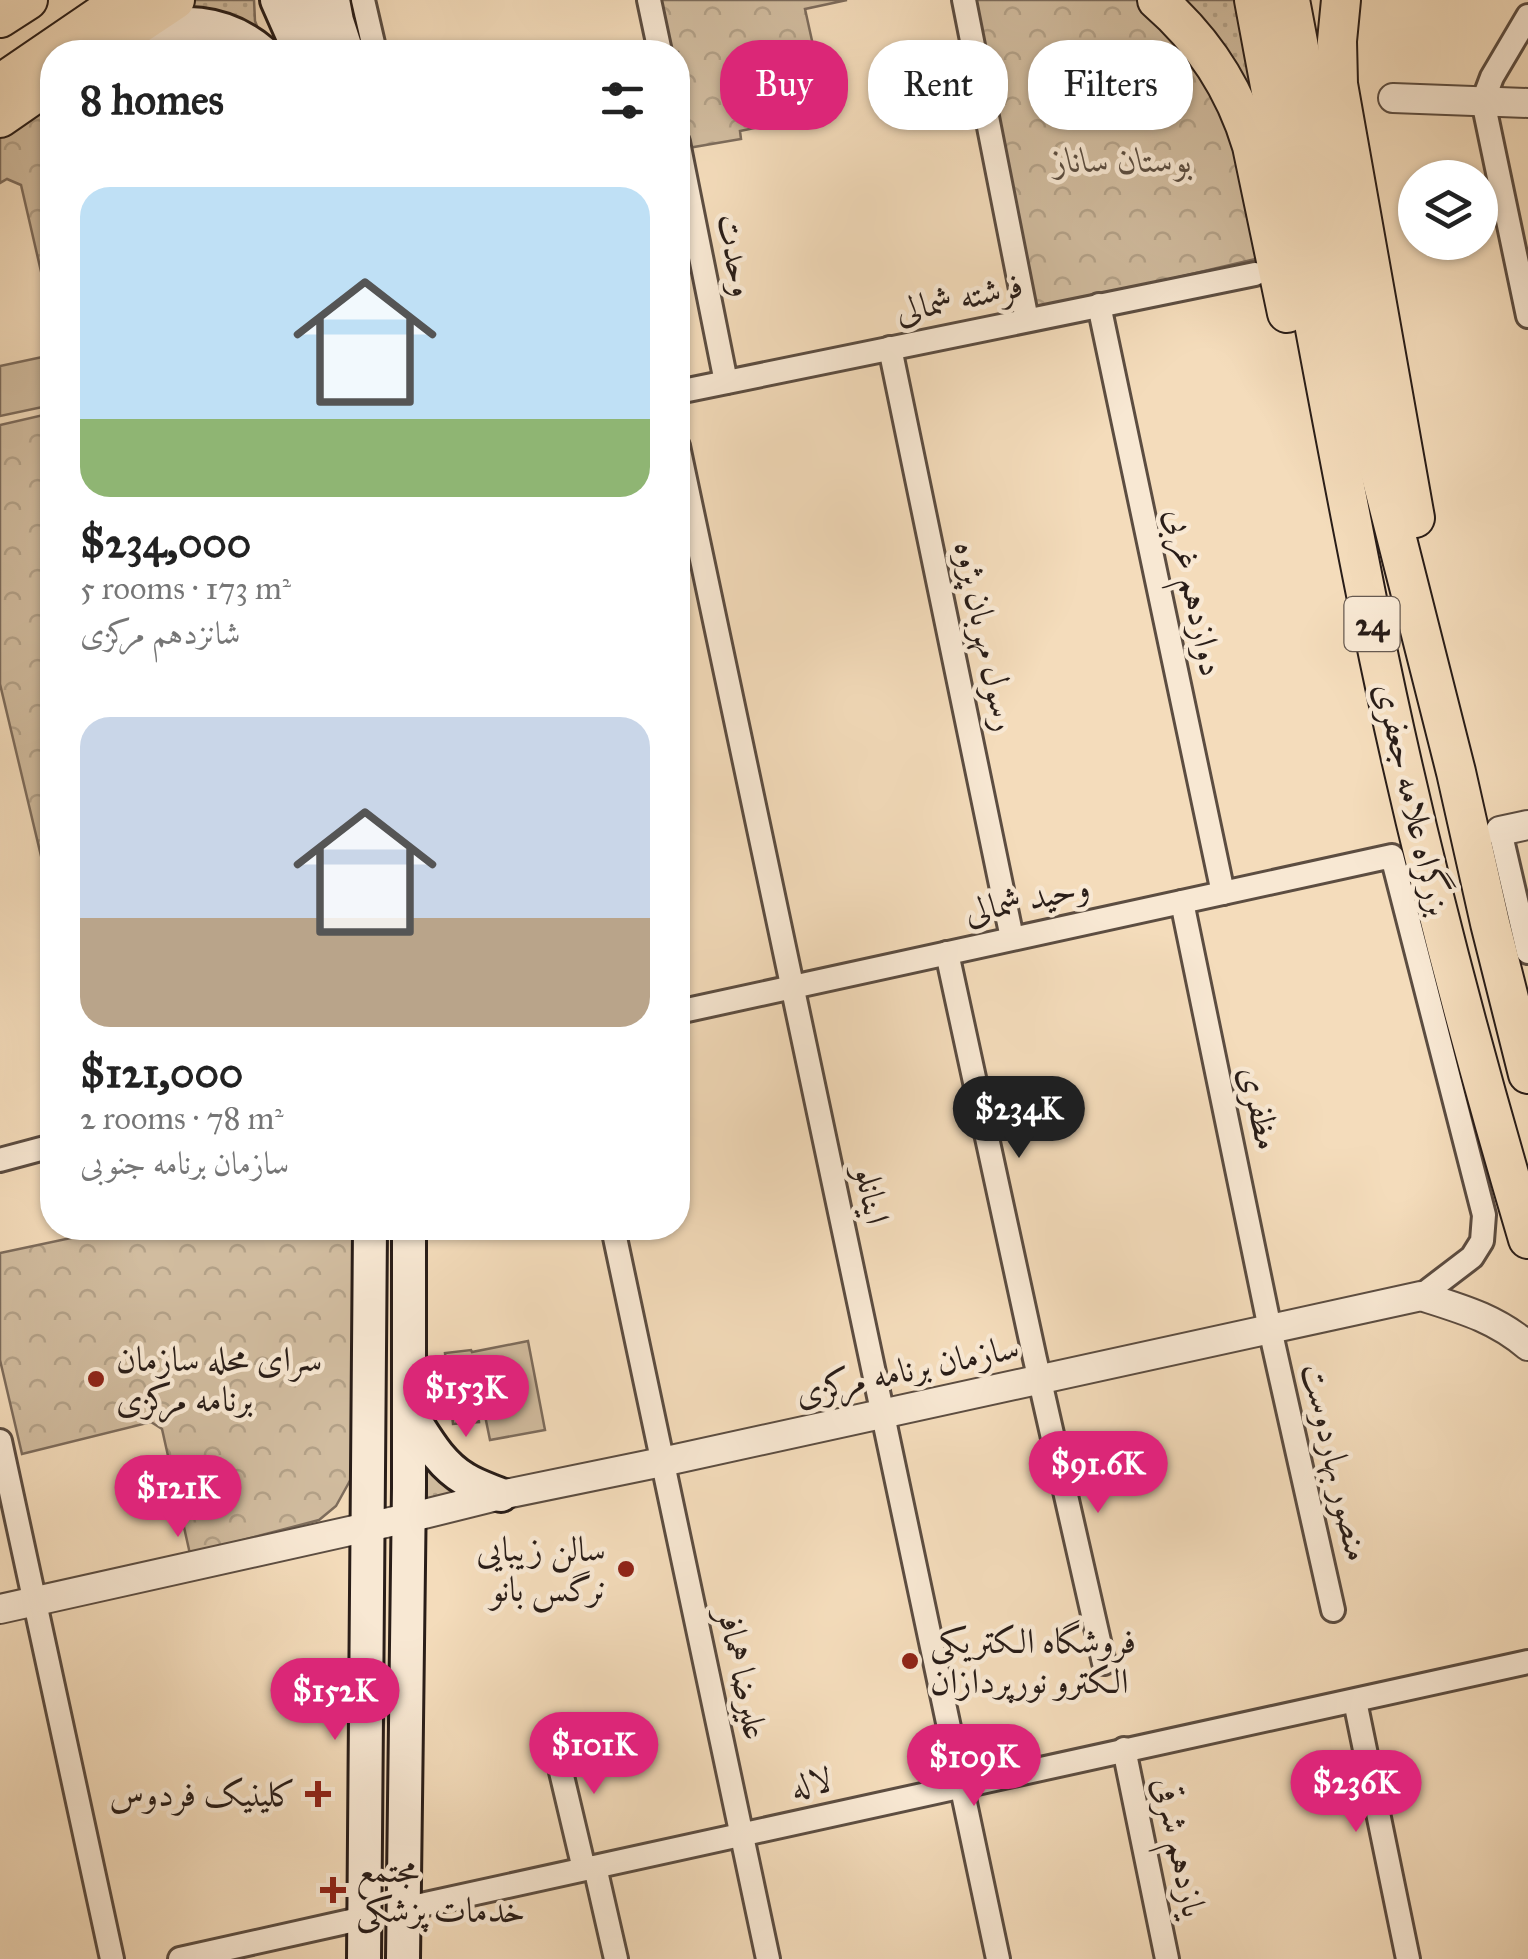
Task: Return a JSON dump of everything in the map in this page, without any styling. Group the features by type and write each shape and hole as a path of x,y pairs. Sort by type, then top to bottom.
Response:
{"highway":[{"path":"64,40 123,0"},
{"path":"115,40 175,0"},
{"path":"1157,0 1204,50 1244,120 1310,417 1373,626"},
{"name":"بزرگراه علامه جعفری","path":"1254,0 1373,626 1432,890 1528,1240"},
{"name":"بزرگراه علامه جعفری","path":"1290,0 1380,472 1528,1074"},
{"path":"1341,0 1338,84 1427,582 1456,772"},
{"path":"0,84 40,57"},
{"path":"0,118 40,90"}],"main road":[{"path":"268,0 264,24 317,34"},
{"path":"278,0 317,34"},
{"path":"302,0 317,34"},
{"path":"122,40 146,30 187,23 223,29 244,40"},
{"path":"364,1959 370,1240"},
{"path":"403,1959 408,1240"},
{"path":"409,1412 452,1470 501,1495"}],"street":[{"path":"362,0 372,40"},
{"path":"649,0 657,40"},
{"path":"964,0 1026,320"},
{"path":"1528,16 1492,77 1483,101 1528,316"},
{"path":"1483,101 1508,79 1528,44"},
{"path":"1393,98 1528,104"},
{"name":"وحدت","path":"690,202 726,382"},
{"name":"فرشته شمالی","path":"690,390 1254,274"},
{"name":"دوازدهم غربی","path":"1099,305 1223,893"},
{"name":"رسول مهربان پژوه","path":"890,348 1012,938"},
{"name":"اینانلو","path":"690,503 998,1959"},
{"path":"1528,825 1500,832 1528,952"},
{"name":"وحید شمالی","path":"690,1009 1392,856 1484,1215 1482,1241 1472,1257 1421,1296"},
{"name":"مظفری","path":"1182,902 1270,1329"},
{"path":"947,953 1104,1663"},
{"path":"0,1160 40,1149"},
{"name":"علیرضا همافر","path":"616,1240 768,1959"},
{"path":"1421,1296 1478,1314 1528,1346"},
{"name":"سازمان برنامه مرکزی","path":"0,1608 1421,1296"},
{"name":"منصور بهاردوست","path":"1270,1329 1334,1610"},
{"path":"0,1442 112,1959"},
{"name":"لاله","path":"403,1910 1528,1662"},
{"path":"1355,1701 1408,1959"},
{"path":"553,1738 616,1959"},
{"name":"یازدهم شرقی","path":"1124,1749 1168,1959"},
{"path":"180,1959 364,1918"}],"green space":[{"path":"188,0 254,0 255,21 262,40 246,40 193,16"},
{"path":"658,0 847,0 805,9 812,40 720,40 720,130 745,130 740,131 741,139 690,148 690,40 666,40"},
{"name":"بوستان ساناز","path":"975,0 1147,0 1181,40 1028,40 1028,130 1193,130 1193,54 1221,87 1264,257 1030,312 998,130 1008,130 1008,40 982,40"},
{"path":"1168,0 1238,0 1266,140"},
{"path":"167,30 205,40 142,40"},
{"path":"40,100 40,267 21,185 7,179 0,183 0,128"},
{"path":"40,357 40,408 0,416 0,366"},
{"path":"40,416 40,852 0,684 0,425"},
{"path":"61,1240 354,1240 352,1477 336,1506 319,1520 190,1554 162,1429 151,1422 22,1454 0,1360 0,1253"},
{"path":"528,1341 545,1430 490,1440 473,1357 479,1422 453,1424 445,1353"},
{"path":"425,1459 469,1490 427,1499"}],"place":[{"name":"سرای محله سازمان برنامه مرکزی","path":"96,1379"},
{"name":"سالن زیبایی نرگس بانو","path":"626,1569"},
{"name":"فروشگاه الکتریکی الکترو نورپردازان","path":"910,1661"},
{"name":"کلینیک فردوس","path":"318,1794"},
{"name":"مجتمع خدمات پزشکی","path":"333,1890"}]}
